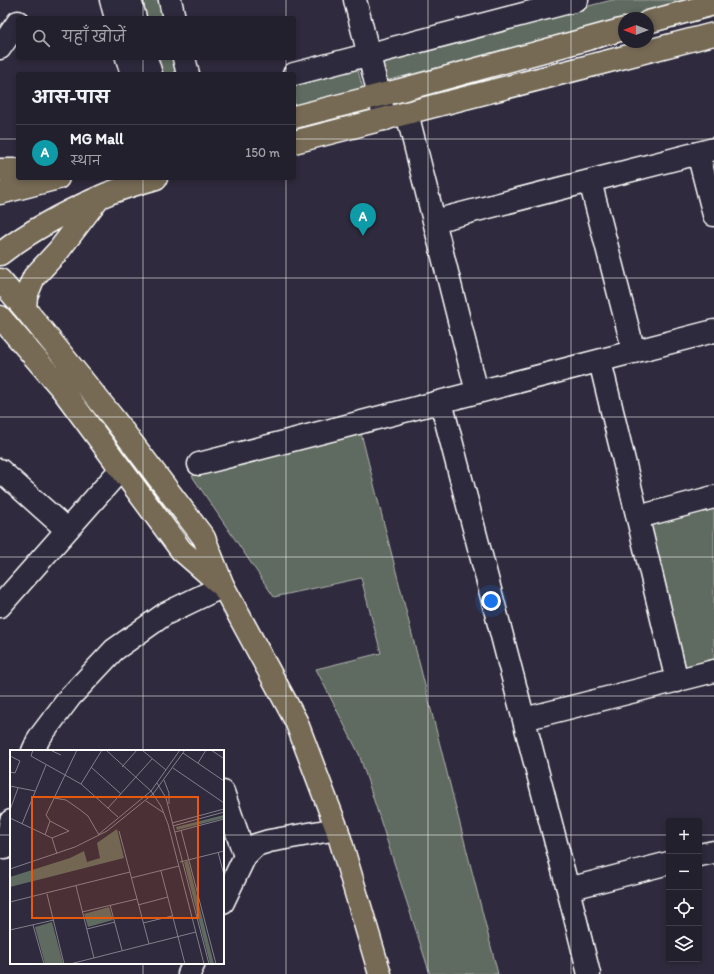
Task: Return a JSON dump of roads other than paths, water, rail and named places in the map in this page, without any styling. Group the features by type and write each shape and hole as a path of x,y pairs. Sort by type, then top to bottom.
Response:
{"main road":[{"path":"654,20 714,4"},
{"path":"296,116 618,31"},
{"path":"296,141 714,34"},
{"path":"0,170 16,170"},
{"path":"0,193 50,180"},
{"path":"0,254 24,236 56,218 99,197 150,180"},
{"path":"26,309 26,296 34,277 59,250 99,197"},
{"path":"0,280 26,309 114,419 204,538 223,586 296,721 337,829 380,974"},
{"path":"0,318 62,389 181,550 223,586"}],"street":[{"path":"111,0 115,16"},
{"path":"130,0 134,16"},
{"path":"170,0 174,16"},
{"path":"355,0 385,119"},
{"path":"296,73 577,0"},
{"path":"0,48 16,25"},
{"path":"128,60 131,72"},
{"path":"147,60 150,72"},
{"path":"184,60 188,72"},
{"path":"406,113 478,392"},
{"path":"434,221 706,151 714,215"},
{"path":"590,181 634,352"},
{"path":"199,464 714,331"},
{"path":"600,361 677,681"},
{"path":"441,402 568,888 589,974"},
{"path":"0,606 121,469"},
{"path":"0,470 67,530"},
{"path":"638,517 714,497"},
{"path":"33,750 39,738 70,697 114,650 166,614 223,586"},
{"path":"524,720 714,671"},
{"path":"224,795 245,856"},
{"path":"5,848 10,826"},
{"path":"224,899 245,856 256,845 269,841 337,829"},
{"path":"702,855 714,852"},
{"path":"568,888 666,864"},
{"path":"189,974 194,964"}],"place":[{"name":"MG Mall","path":"363,236"}]}
